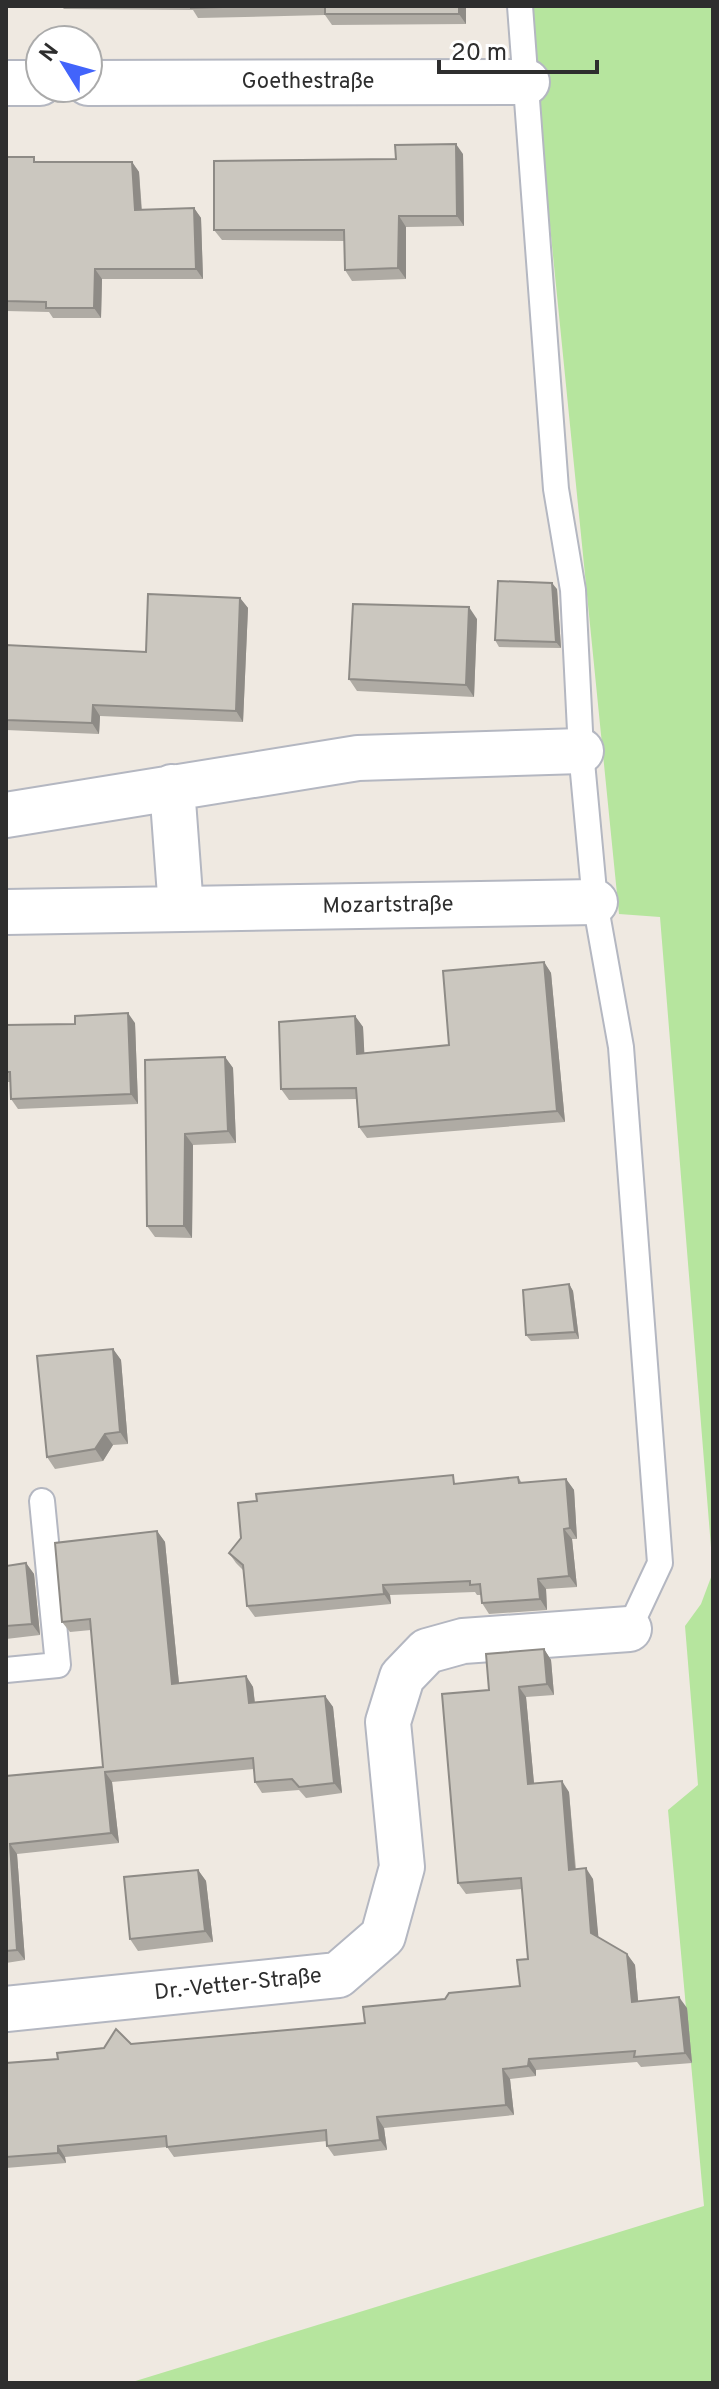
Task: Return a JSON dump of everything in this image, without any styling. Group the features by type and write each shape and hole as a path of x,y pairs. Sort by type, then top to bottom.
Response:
{"street":[{"name":"Goethestraße","path":"104,83 527,82"},
{"path":"6,815 358,758 581,751"},
{"path":"172,787 181,909"},
{"name":"Mozartstraße","path":"6,912 595,902"},
{"name":"Dr.-Vetter-Straße","path":"6,2009 338,1975 383,1936 402,1867 388,1722 402,1677 427,1651 463,1641 629,1629"}],"lane":[{"path":"520,6 556,489 573,590 581,751 595,902 621,1047 660,1563 629,1629"},
{"path":"6,1670 58,1665 42,1501"}],"green space":[{"path":"528,6 713,6 713,1572 660,917 619,914"},
{"path":"713,1572 713,2383 129,2383 704,2206 668,1810 698,1785 685,1626 701,1604"}],"building":[{"path":"191,6 256,6 191,8"},
{"path":"325,6 459,6 459,14 325,14"},
{"path":"456,144 457,216 399,216 398,268 345,270 344,230 214,230 214,161 396,159 395,145"},
{"path":"6,157 34,157 34,162 132,162 135,210 194,208 196,269 95,269 94,308 46,308 46,302 6,301"},
{"path":"498,581 552,583 556,642 495,640"},
{"path":"148,594 240,598 236,711 93,705 92,723 6,720 6,645 146,652"},
{"path":"353,604 469,607 466,685 349,679"},
{"path":"544,962 557,1111 359,1127 356,1088 281,1089 279,1022 355,1016 357,1054 449,1045 443,971"},
{"path":"128,1013 131,1094 11,1099 10,1072 6,1072 6,1025 75,1024 75,1016"},
{"path":"225,1057 228,1131 185,1134 184,1226 147,1226 145,1060"},
{"path":"569,1284 575,1332 526,1335 523,1290"},
{"path":"113,1349 120,1432 105,1434 95,1449 47,1457 37,1356"},
{"path":"453,1475 454,1484 518,1477 519,1483 566,1479 570,1528 564,1529 569,1576 538,1579 540,1599 482,1603 480,1584 470,1585 470,1581 383,1585 384,1594 247,1606 243,1565 229,1553 241,1538 238,1503 257,1501 256,1494"},
{"path":"157,1531 172,1684 246,1676 249,1703 325,1696 334,1783 299,1787 292,1779 255,1782 253,1758 105,1772 111,1833 10,1844 17,1950 6,1951 6,1776 103,1767 90,1619 62,1622 55,1543"},
{"path":"26,1563 32,1624 6,1626 6,1566"},
{"path":"544,1649 547,1684 519,1687 528,1784 562,1781 569,1870 586,1868 591,1933 627,1954 632,2002 679,1997 685,2053 634,2057 635,2051 529,2059 528,2066 503,2069 506,2105 377,2117 380,2140 327,2146 326,2130 167,2147 166,2136 58,2146 58,2153 6,2157 6,2063 58,2059 57,2053 104,2048 116,2029 131,2044 365,2023 363,2007 445,1999 449,1993 520,1986 517,1960 528,1959 521,1878 458,1883 442,1694 489,1690 486,1654"},
{"path":"198,1870 205,1931 130,1939 124,1877"}]}
